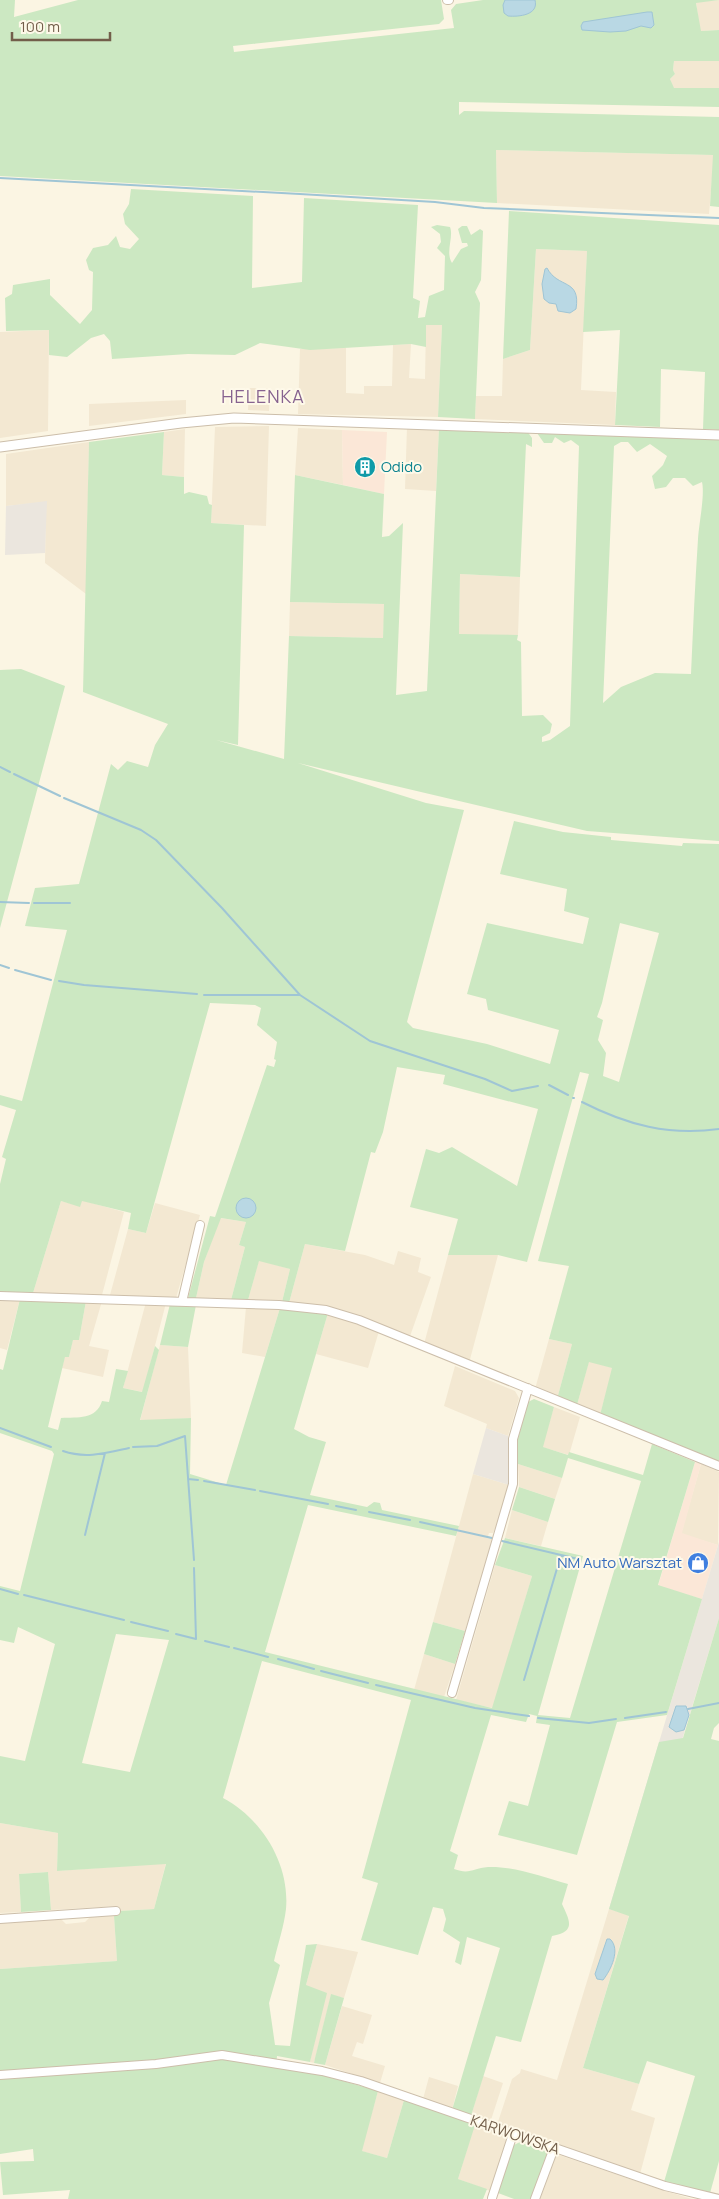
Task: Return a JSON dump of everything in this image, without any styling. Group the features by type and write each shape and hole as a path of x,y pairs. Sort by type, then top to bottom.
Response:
{"street":[{"path":"0,447 234,418 719,435"},
{"path":"182,1302 200,1225"},
{"path":"0,1296 279,1305 330,1311 528,1388 719,1466"},
{"path":"452,1693 513,1484 513,1439 528,1388"},
{"path":"0,1919 116,1911"},
{"name":"KARWOWSKA","path":"0,2075 156,2064 222,2055 312,2070 361,2081 665,2186 719,2199"},
{"path":"492,2198 513,2134"},
{"path":"535,2199 554,2148"}],"shaded area":[{"path":"719,0 719,30 700,31 696,2"},
{"path":"674,61 719,61 719,88 673,88 670,79 675,74 673,70"},
{"path":"496,150 714,155 709,214 497,203"},
{"path":"536,249 587,251 581,390 616,392 615,425 475,419 476,396 502,396 503,359 530,350"},
{"path":"426,325 442,325 438,417 298,414 300,349 346,348 346,393 364,394 364,386 392,386 393,345 411,344 409,378 425,379"},
{"path":"49,330 48,431 0,438 0,332"},
{"path":"249,388 270,388 269,411 248,410"},
{"path":"186,400 186,414 89,426 89,404"},
{"path":"269,426 266,526 211,523 215,427"},
{"path":"407,427 439,428 436,491 405,489"},
{"path":"298,428 342,430 343,485 295,475"},
{"path":"185,429 184,477 162,475 164,432"},
{"path":"342,430 387,432 384,494 343,485"},
{"path":"89,442 86,594 45,563 46,502 6,506 6,454"},
{"path":"47,501 45,553 5,555 6,506"},
{"path":"460,574 520,577 518,635 459,635"},
{"path":"290,602 385,604 383,638 289,636"},
{"path":"81,1200 124,1212 102,1295 33,1293 61,1201 80,1206"},
{"path":"155,1203 200,1215 176,1298 110,1295 128,1229 146,1233"},
{"path":"220,1218 246,1222 239,1245 245,1247 231,1300 196,1298 204,1262"},
{"path":"305,1244 365,1255 394,1265 398,1251 421,1258 418,1272 431,1277 409,1339 289,1303"},
{"path":"448,1255 498,1255 469,1363 424,1344"},
{"path":"259,1260 290,1269 282,1302 248,1300"},
{"path":"0,1298 20,1299 7,1350 0,1348"},
{"path":"86,1301 102,1301 89,1346 109,1350 103,1377 62,1368 65,1356 69,1357 73,1339 79,1340"},
{"path":"146,1302 166,1303 143,1392 123,1388"},
{"path":"246,1307 280,1308 265,1357 242,1353"},
{"path":"328,1313 379,1331 368,1368 316,1354"},
{"path":"549,1339 572,1344 557,1399 535,1389"},
{"path":"160,1345 188,1347 191,1418 140,1421"},
{"path":"589,1361 613,1368 600,1415 577,1405"},
{"path":"455,1366 515,1391 519,1398 508,1436 486,1428 487,1424 444,1406"},
{"path":"554,1407 580,1417 569,1455 542,1447"},
{"path":"486,1428 508,1436 509,1485 473,1474"},
{"path":"695,1462 701,1464 682,1533 718,1545 702,1599 658,1586"},
{"path":"518,1464 562,1478 555,1499 519,1487"},
{"path":"701,1464 719,1472 718,1545 681,1534"},
{"path":"473,1474 509,1485 497,1524 493,1533 489,1533 488,1536 493,1538 465,1631 433,1622"},
{"path":"512,1510 548,1522 541,1546 505,1538"},
{"path":"719,1542 719,1618 629,1915 609,1909"},
{"path":"495,1565 532,1576 493,1708 456,1700"},
{"path":"424,1654 455,1664 444,1697 414,1690"},
{"path":"0,1823 58,1833 57,1871 166,1863 154,1909 119,1911 118,1906 51,1910 48,1872 19,1874 21,1912 0,1913"},
{"path":"609,1909 629,1915 583,2068 639,2084 631,2110 655,2118 640,2174 497,2125 512,2079 520,2073 521,2069 557,2080"},
{"path":"114,1916 117,1961 0,1969 0,1923 61,1919 66,1924 85,1922 90,1917"},
{"path":"317,1944 358,1952 344,1998 331,1995 314,2063 310,2062 318,2026 306,1985"},
{"path":"342,2006 372,2015 363,2044 357,2042 352,2056 385,2066 380,2083 325,2065"},
{"path":"483,2076 503,2083 490,2123 471,2116"},
{"path":"429,2077 458,2086 452,2110 423,2099"},
{"path":"378,2091 404,2100 387,2158 361,2151"},
{"path":"474,2126 504,2136 507,2142 490,2191 458,2179"},
{"path":"556,2154 665,2191 692,2199 540,2199"}],"green space":[{"path":"0,0 15,0 14,17 78,0 441,0 444,19 439,24 233,46 234,52 454,28 451,10 456,4 483,0 719,0 696,3 701,31 719,30 719,61 674,61 673,70 675,74 670,79 674,88 719,88 719,107 459,102 459,115 464,111 719,117 719,207 710,206 713,155 496,150 497,203 0,176"},
{"path":"131,189 253,196 252,288 302,282 304,198 418,205 413,298 420,301 418,318 425,317 429,296 444,290 445,256 437,248 441,242 440,234 431,227 437,225 450,227 449,254 452,263 461,249 468,246 467,243 462,243 458,229 462,226 467,226 471,235 480,229 483,231 481,280 475,292 480,303 475,419 438,417 442,325 426,325 426,347 411,344 310,350 260,343 235,355 188,354 112,359 110,341 104,334 91,338 67,357 49,355 49,330 6,331 5,298 12,294 13,285 50,279 50,295 80,324 92,310 93,272 89,270 86,260 93,248 108,245 116,236 120,247 130,249 139,239 125,224 123,214 129,204"},
{"path":"509,211 719,225 719,430 703,429 705,372 661,369 660,427 615,425 620,330 583,332 587,251 536,249 530,350 503,359"},
{"path":"439,428 527,431 532,438 532,447 526,444 520,577 460,574 459,634 518,635 517,640 521,642 522,716 543,715 552,724 550,733 542,737 542,742 550,740 570,726 579,446 571,440 564,443 555,437 552,443 544,443 537,433 719,439 719,841 587,831 298,763 426,803 464,810 407,1022 413,1028 487,1044 550,1064 559,1030 488,1010 486,999 467,994 487,923 583,944 589,918 564,911 567,889 500,874 514,821 563,832 611,837 611,840 682,846 683,843 719,844 719,1462 600,1415 612,1368 589,1362 577,1405 557,1399 572,1344 549,1339 569,1266 538,1261 589,1074 580,1072 527,1262 498,1255 448,1255 458,1219 410,1207 426,1149 439,1153 452,1147 517,1186 538,1109 443,1084 445,1075 397,1067 383,1132 375,1153 371,1152 345,1251 305,1244 289,1303 282,1302 290,1269 259,1261 248,1300 231,1300 245,1247 239,1245 246,1222 221,1218 204,1262 196,1298 188,1298 210,1216 215,1217 267,1065 274,1067 276,1060 274,1059 277,1042 257,1025 261,1008 255,1005 210,1003 146,1233 128,1229 131,1213 82,1201 80,1207 61,1201 33,1293 0,1293 0,1184 6,1159 2,1157 16,1110 0,1105 0,1095 22,1101 67,930 25,926 35,888 79,884 111,764 118,770 127,761 148,767 155,745 168,724 83,692 89,442 164,432 162,475 184,477 184,494 189,492 207,496 209,504 212,505 211,523 244,525 238,745 216,740 284,759 289,636 383,638 384,604 290,602 295,475 384,494 382,537 389,536 403,523 396,695 427,691","holes":["621,442 628,442 637,452 650,444 667,456 663,465 652,476 655,489 666,487 673,478 685,478 693,486 702,482 703,494 698,539 691,674 655,673 621,687 603,703 614,446","620,923 659,933 619,1082 603,1076 606,1053 598,1040 603,1020 597,1017 602,1003"]},
{"path":"21,669 65,686 0,928 0,670"},
{"path":"20,1299 86,1301 79,1340 73,1340 69,1357 65,1357 48,1427 58,1430 61,1418 86,1416 95,1412 102,1401 109,1402 116,1369 128,1371 123,1388 142,1392 155,1346 159,1350 140,1420 191,1418 190,1474 226,1485 280,1308 328,1313 294,1429 309,1437 326,1442 310,1495 367,1507 374,1502 380,1503 382,1510 459,1526 456,1536 308,1505 265,1652 492,1708 532,1576 495,1565 505,1538 583,1556 538,1715 570,1718 641,1481 568,1458 562,1478 518,1464 518,1438 528,1402 534,1399 554,1407 543,1447 568,1455 569,1452 643,1475 652,1444 695,1462 658,1585 702,1599 667,1715 617,1722 577,1855 498,1835 509,1801 528,1806 550,1725 536,1723 537,1716 529,1714 526,1722 491,1715 450,1851 458,1855 454,1869 468,1871 488,1867 508,1868 568,1884 562,1904 569,1925 565,1932 552,1936 521,2042 496,2036 471,2116 452,2110 500,1948 467,1937 461,1965 455,1962 460,1942 443,1931 446,1919 443,1909 433,1907 418,1955 361,1940 378,1883 362,1878 411,1700 262,1661 223,1798 249,1817 261,1830 278,1859 283,1875 286,1909 274,1961 280,1965 269,2003 275,2045 290,2046 306,1945 317,1944 306,1985 327,1993 310,2062 277,2056 276,2067 322,2075 378,2091 362,2151 387,2158 404,2100 475,2125 458,2179 487,2189 483,2199 68,2199 70,2190 3,2195 0,2162 34,2161 33,2149 0,2154 0,1969 117,1961 114,1916 119,1911 154,1909 166,1864 57,1871 58,1833 0,1823 0,1756 25,1761 55,1644 18,1627 14,1643 0,1640 0,1586 20,1591 54,1454 52,1451 0,1433 0,1369 3,1370","holes":["116,1634 169,1640 130,1772 82,1763"]},
{"path":"170,1304 196,1305 188,1347 160,1345"},
{"path":"519,1487 555,1499 548,1522 512,1510"},
{"path":"719,1618 719,1723 714,1728 711,1739 719,1741 719,2161 710,2193 664,2182 695,2076 647,2061 639,2084 583,2068 629,1916 609,1909 659,1742 683,1738"},
{"path":"433,1622 465,1631 455,1664 424,1654"},
{"path":"48,1872 51,1910 21,1912 19,1874"},
{"path":"331,1994 344,1998 325,2065 314,2063"},
{"path":"520,2142 549,2152 531,2199 514,2199 498,2193 514,2145"}],"water":[{"path":"505,0 535,0 535,5 534,9 527,14 508,16 504,13 503,5"},
{"path":"652,12 654,25 651,28 641,26 626,31 610,32 582,30 581,26 583,22"},
{"path":"547,268 552,275 575,292 577,299 576,309 570,313 558,311 556,304 549,303 544,299 542,284 545,269"},
{"path":"246,1198 253,1201 256,1208 253,1215 246,1218 239,1215 236,1208 239,1201"},
{"path":"676,1706 686,1706 689,1715 684,1730 676,1732 669,1727"},
{"path":"607,1939 610,1939 615,1948 614,1960 603,1980 597,1979 595,1974"}],"waterway":[{"path":"0,178 435,202 484,208 719,218"},
{"path":"0,767 10,772"},
{"path":"14,774 60,796"},
{"path":"64,798 141,830 156,840 222,908 300,995 370,1041 485,1079 512,1091 538,1086"},
{"path":"0,902 29,903"},
{"path":"34,903 70,903"},
{"path":"0,965 9,968"},
{"path":"15,970 51,980"},
{"path":"59,981 84,985 197,994"},
{"path":"204,995 299,995"},
{"path":"549,1085 568,1095"},
{"path":"582,1102 615,1117 649,1127 683,1131 719,1129"},
{"path":"0,1428 51,1447"},
{"path":"133,1447 157,1446 185,1436 194,1560"},
{"path":"63,1451 88,1455 129,1448"},
{"path":"85,1535 105,1453"},
{"path":"188,1479 198,1480"},
{"path":"204,1481 255,1490"},
{"path":"260,1491 328,1504"},
{"path":"336,1506 356,1510"},
{"path":"369,1512 410,1520"},
{"path":"420,1522 492,1538"},
{"path":"502,1541 578,1559"},
{"path":"524,1680 561,1555"},
{"path":"176,1634 196,1639 194,1568"},
{"path":"0,1589 18,1594"},
{"path":"24,1595 124,1620"},
{"path":"131,1622 168,1631"},
{"path":"205,1641 229,1647"},
{"path":"234,1648 268,1657"},
{"path":"278,1659 314,1669"},
{"path":"321,1671 368,1683"},
{"path":"376,1685 475,1708 529,1716"},
{"path":"688,1709 719,1703"},
{"path":"625,1718 666,1712"},
{"path":"538,1718 589,1723 616,1719"}],"place":[{"name":"Odido","path":"365,467"},
{"name":"NM Auto Warsztat","path":"698,1563"}],"district":[{"name":"HELENKA","path":"263,397"}]}
